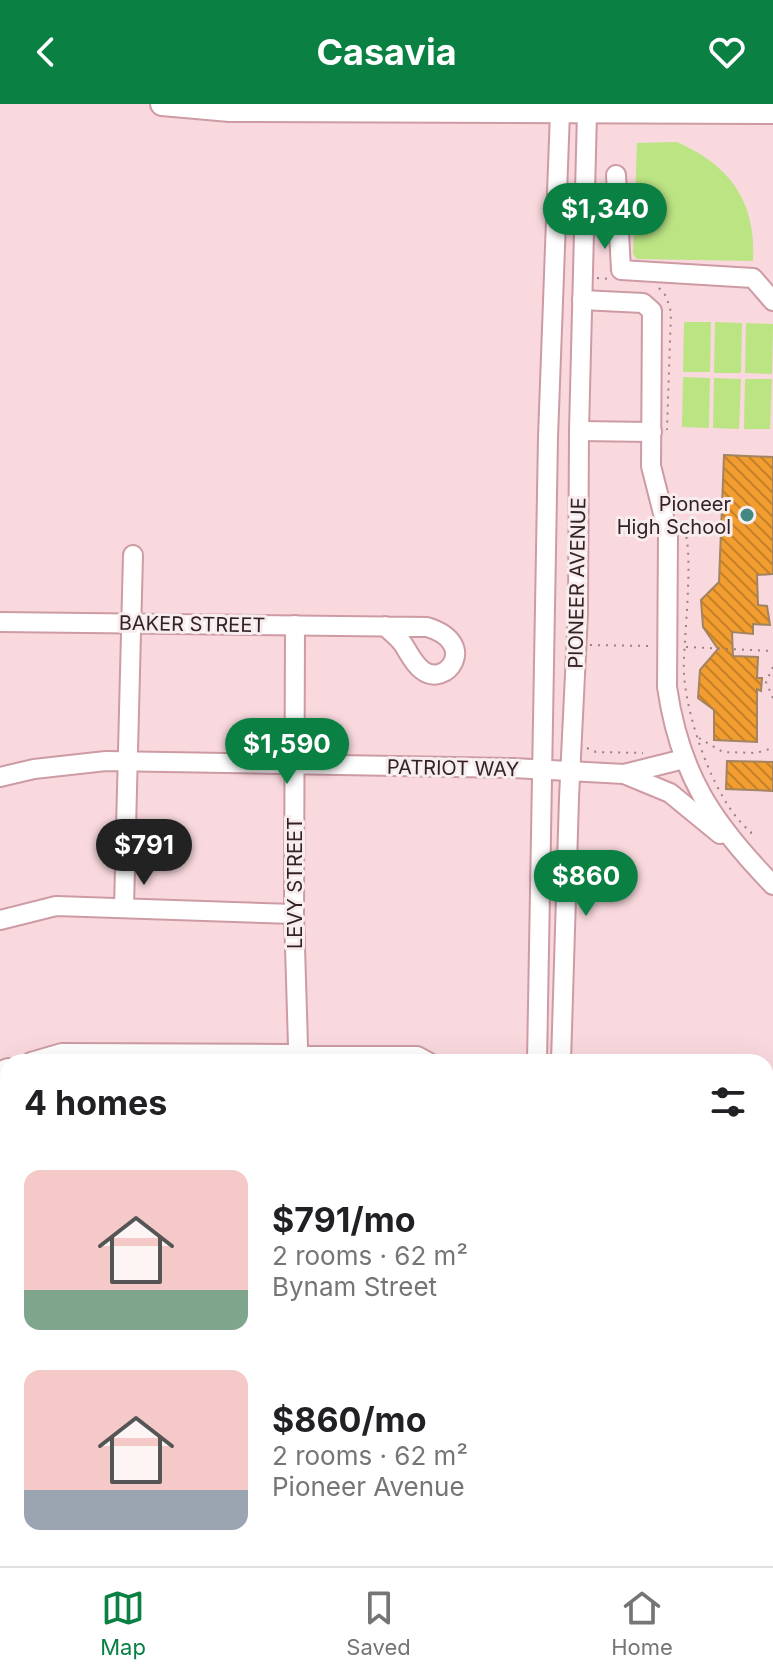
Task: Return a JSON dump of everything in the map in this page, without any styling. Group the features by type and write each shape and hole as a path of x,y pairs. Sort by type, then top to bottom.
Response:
{"main road":[{"path":"162,104 230,110 587,108 773,112"}],"street":[{"name":"PIONEER AVENUE","path":"537,1054 548,437 560,108"},
{"name":"PIONEER AVENUE","path":"561,1054 578,613 587,108"},
{"path":"616,175 621,270 753,278 773,301"},
{"path":"582,300 643,303 651,309 651,466 668,533 667,687 681,751 703,800 732,842"},
{"path":"579,431 652,432"},
{"path":"124,907 133,555"},
{"name":"BAKER STREET","path":"0,622 385,626"},
{"name":"LEVY STREET","path":"295,625 294,914 298,1054"},
{"path":"624,774 681,751"},
{"name":"PATRIOT WAY","path":"0,777 34,769 127,761 624,774"},
{"path":"624,774 670,793 732,842 773,885"},
{"path":"0,920 56,906 294,914"},
{"path":"538,1029 546,1040 546,1054"},
{"path":"59,1054 81,1054"}],"path":[{"path":"677,518 685,526 688,557 684,675 698,738 715,783 743,826 751,832 751,847"},
{"path":"773,667 766,682 773,698"},
{"path":"766,682 773,682"},
{"path":"681,751 698,738"},
{"path":"698,738 723,752 756,753 773,748"},
{"path":"587,748 596,752 649,753"}],"green space":[{"path":"677,142 712,162 736,188 750,221 753,261 637,259 633,254 637,143"},
{"path":"684,322 711,322 710,372 683,372"},
{"path":"715,322 742,323 741,373 714,373"},
{"path":"746,323 773,324 772,374 745,373"},
{"path":"683,377 710,378 709,428 682,427"},
{"path":"714,378 741,379 739,429 713,428"},
{"path":"745,379 772,379 770,429 744,429"}],"building":[{"path":"724,455 773,457 773,574 757,575 758,605 767,606 770,625 753,624 753,634 732,632 733,656 758,657 757,678 762,678 761,691 757,689 757,742 714,740 714,710 698,698 700,670 718,649 703,627 701,600 719,582"},
{"path":"727,761 773,762 773,791 726,789"}],"place":[{"name":"Pioneer High School","path":"747,515"}]}
